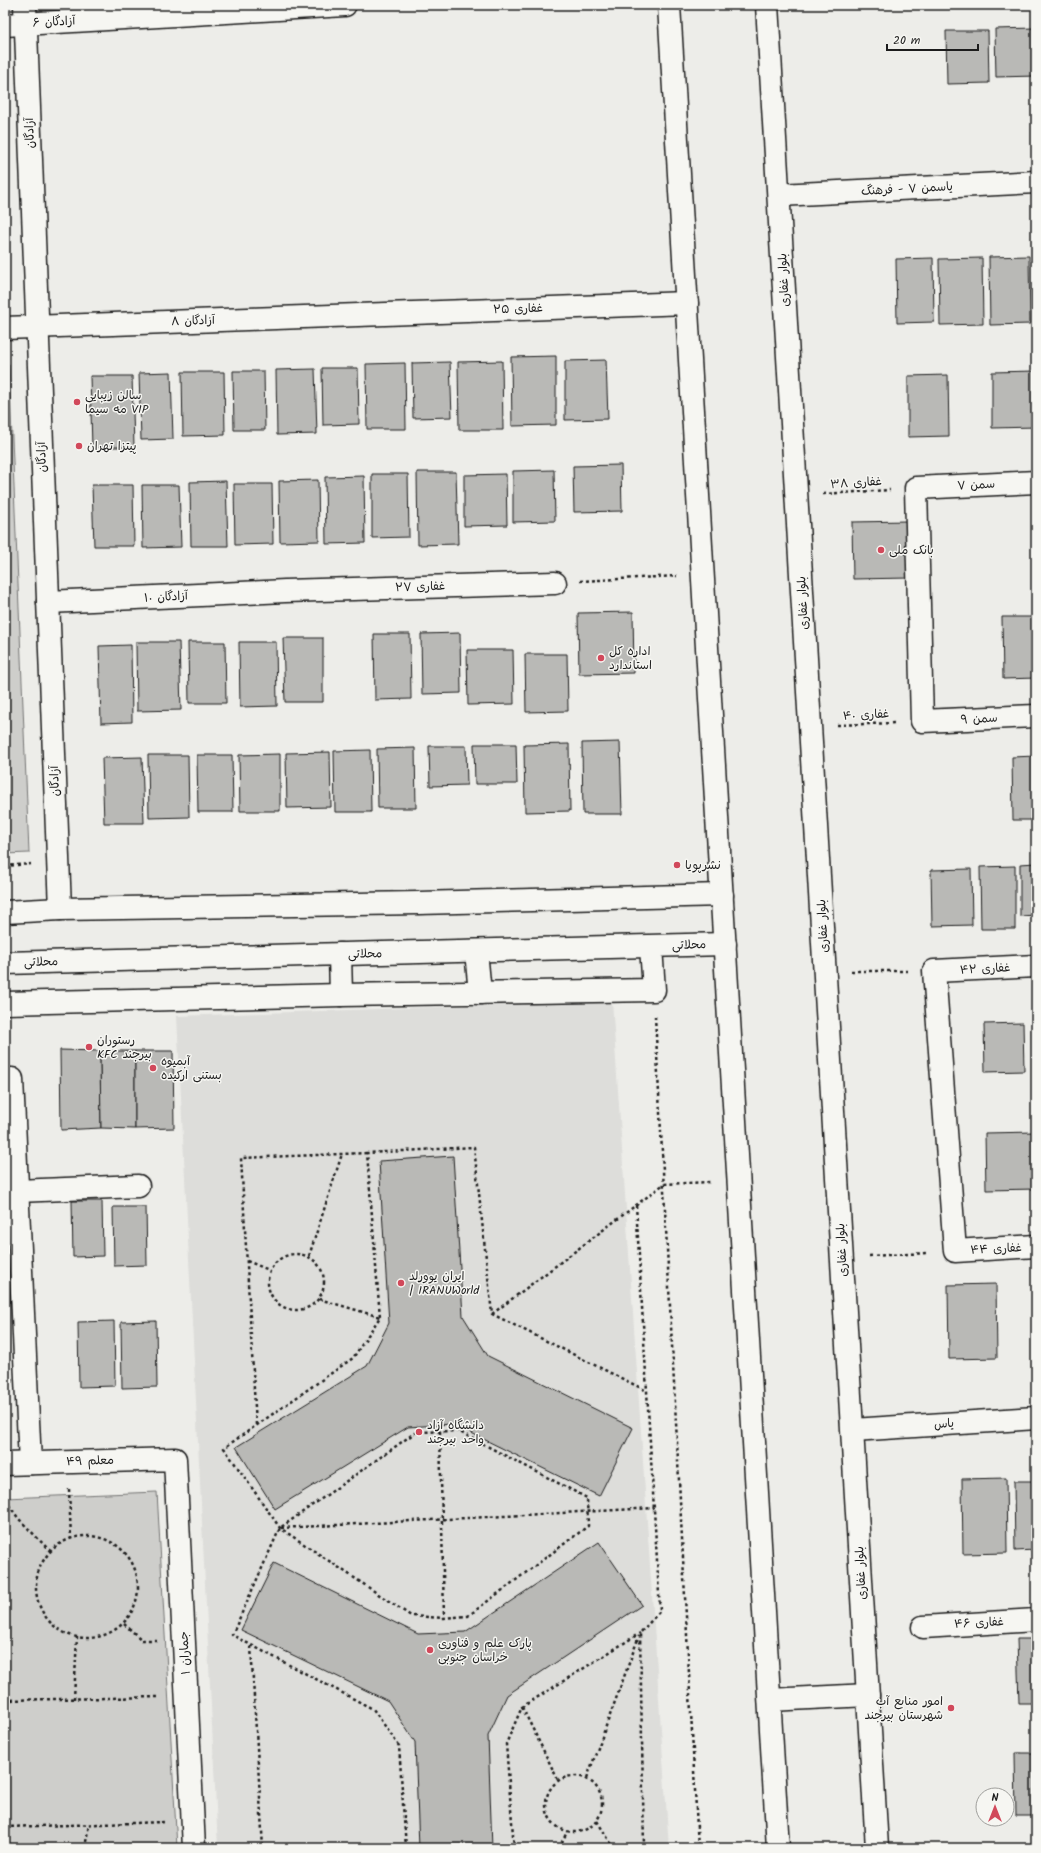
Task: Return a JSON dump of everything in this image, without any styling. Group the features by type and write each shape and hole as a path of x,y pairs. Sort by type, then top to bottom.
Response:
{"street":[{"name":"آزادگان ۶","path":"18,18 345,5"},
{"path":"669,5 704,575 778,1848"},
{"name":"بلوار غفاری","path":"768,5 877,1848"},
{"name":"آزادگان","path":"18,18 38,328 60,909"},
{"name":"یاسمن ۷ - فرهنگ","path":"779,195 1036,182"},
{"name":"غفاری ۲۵","path":"348,315 687,304"},
{"name":"آزادگان ۸","path":"5,328 38,328 348,315"},
{"name":"سمن ۷","path":"916,488 1036,482"},
{"path":"916,488 922,721"},
{"name":"غفاری ۲۷","path":"285,591 555,583"},
{"name":"آزادگان ۱۰","path":"48,602 285,591"},
{"name":"سمن ۹","path":"922,721 1036,716"},
{"path":"5,912 60,909 419,903 722,895"},
{"name":"محلاتی","path":"5,963 725,944"},
{"path":"5,1003 480,992 654,990 652,947"},
{"path":"476,951 480,992"},
{"path":"340,954 341,995"},
{"name":"غفاری ۴۲","path":"934,971 1036,966"},
{"path":"934,971 955,1251"},
{"path":"5,1079 12,1079 30,1463"},
{"path":"18,1191 138,1186"},
{"name":"غفاری ۴۴","path":"955,1251 1036,1246"},
{"name":"یاس","path":"853,1430 1036,1418"},
{"name":"معلم ۴۹","path":"5,1464 175,1459"},
{"name":"جماران ۱","path":"175,1459 194,1848"},
{"name":"غفاری ۴۶","path":"923,1626 1036,1620"},
{"path":"770,1700 868,1695"}],"path":[{"name":"غفاری ۳۸","path":"797,496 916,488"},
{"path":"555,583 704,575"},
{"name":"غفاری ۴۰","path":"810,726 922,721"},
{"path":"825,971 934,971"},
{"path":"654,990 698,1848"},
{"path":"256,1426 241,1158 474,1147 492,1314"},
{"path":"367,1152 380,1317 353,1358 224,1448 280,1528 411,1616 444,1618 468,1616 588,1526 587,1498 458,1431 416,1432 280,1528 232,1635 373,1709 399,1746 406,1848"},
{"path":"309,1256 342,1154"},
{"path":"492,1314 664,1184 739,1181"},
{"path":"514,1848 506,1744 522,1707 640,1633 660,1611 636,1205"},
{"path":"842,1258 955,1251"},
{"path":"294,1252 309,1256 321,1267 325,1284 319,1299 306,1309 288,1310 274,1301 268,1286 269,1270 280,1258 294,1252"},
{"path":"247,1261 269,1270"},
{"path":"319,1299 380,1317"},
{"path":"492,1314 647,1391"},
{"path":"440,1431 444,1618"},
{"path":"68,1462 71,1539"},
{"path":"5,1500 19,1519 51,1552"},
{"path":"280,1528 587,1510 654,1508"},
{"path":"92,1535 119,1546 137,1570 138,1599 124,1624 97,1638 68,1636 44,1617 34,1590 41,1561 63,1541 71,1539 92,1535"},
{"path":"124,1624 142,1640 184,1639"},
{"path":"587,1778 640,1633"},
{"path":"640,1633 644,1848"},
{"path":"74,1699 77,1637"},
{"path":"251,1645 263,1848"},
{"path":"5,1700 187,1696"},
{"path":"522,1707 558,1780"},
{"path":"573,1775 587,1778 600,1790 603,1806 597,1821 583,1831 567,1832 553,1823 545,1809 548,1792 558,1780 573,1775"},
{"path":"5,1827 193,1821"},
{"path":"597,1821 614,1848"},
{"path":"85,1848 89,1824"},
{"path":"559,1848 567,1832"}],"shaded area":[{"path":"5,364 9,364 29,853 5,854"},
{"name":"دانشگاه آزاد واحد بیرجند","path":"612,1001 669,1848 218,1848 177,1016"},
{"path":"157,1492 177,1848 5,1848 5,1498"}],"building":[{"path":"1035,28 1036,76 996,77 995,29"},
{"path":"946,31 988,31 989,83 947,84"},
{"path":"1029,256 1030,324 990,325 989,257"},
{"path":"933,258 934,322 897,323 896,259"},
{"path":"982,258 983,324 940,325 939,259"},
{"path":"556,356 556,425 512,426 511,357"},
{"path":"606,360 608,419 565,420 565,361"},
{"path":"502,361 503,430 459,430 458,362"},
{"path":"450,362 452,417 413,418 412,363"},
{"path":"405,363 406,429 367,429 366,364"},
{"path":"322,368 358,368 359,424 323,425"},
{"path":"315,369 317,434 277,435 276,370"},
{"path":"233,371 264,371 265,430 234,430"},
{"path":"1035,371 1036,427 992,428 992,372"},
{"path":"171,372 173,439 141,440 139,373"},
{"path":"182,372 224,372 225,435 183,436"},
{"path":"948,375 949,436 908,437 908,376"},
{"path":"90,376 132,376 134,447 92,447"},
{"path":"621,465 622,511 574,512 573,466"},
{"path":"554,470 555,521 513,522 513,471"},
{"path":"417,472 456,472 458,544 418,545"},
{"path":"372,474 408,474 409,537 372,538"},
{"path":"506,474 507,525 464,526 464,475"},
{"path":"364,476 365,543 326,544 325,477"},
{"path":"318,480 319,541 280,542 279,481"},
{"path":"226,481 228,546 191,546 190,482"},
{"path":"234,484 272,484 273,544 235,545"},
{"path":"92,485 133,485 134,546 94,546"},
{"path":"142,485 179,485 181,547 143,548"},
{"name":"بانک ملی","path":"908,521 909,578 853,579 852,522"},
{"path":"633,612 634,673 579,674 578,613"},
{"path":"1002,617 1036,617 1036,678 1003,679"},
{"path":"460,633 461,693 422,694 421,634"},
{"path":"374,634 410,634 411,699 375,700"},
{"path":"283,638 323,638 323,702 285,702"},
{"path":"136,642 179,642 181,710 137,711"},
{"path":"188,642 225,642 226,703 189,703"},
{"path":"239,642 276,642 277,706 240,707"},
{"path":"131,645 132,722 101,723 99,646"},
{"path":"467,650 513,650 514,704 468,705"},
{"path":"525,654 567,654 568,711 526,712"},
{"path":"620,742 622,814 583,814 582,743"},
{"path":"474,744 516,744 517,784 475,784"},
{"path":"569,744 570,811 525,812 524,745"},
{"path":"429,746 466,746 467,785 430,786"},
{"path":"415,748 416,808 378,808 377,749"},
{"path":"370,750 371,812 335,812 334,751"},
{"path":"330,752 331,807 287,808 286,753"},
{"path":"280,754 280,811 240,811 239,755"},
{"path":"148,755 188,755 189,817 149,818"},
{"path":"197,755 232,755 233,812 198,812"},
{"path":"1036,756 1036,820 1013,820 1012,757"},
{"path":"142,757 144,823 104,823 102,758"},
{"path":"1036,863 1036,915 1020,916 1020,864"},
{"path":"1015,866 1015,929 981,929 980,867"},
{"path":"971,869 972,925 932,926 931,870"},
{"path":"1032,1019 1036,1019 1036,1081 1033,1081"},
{"path":"1023,1023 1024,1071 985,1072 984,1024"},
{"path":"60,1050 100,1051 101,1128 61,1130"},
{"path":"100,1051 135,1051 135,1129 101,1128"},
{"path":"135,1051 173,1051 174,1128 135,1129"},
{"path":"1036,1132 1036,1189 986,1190 985,1133"},
{"path":"453,1156 463,1316 488,1356 633,1428 599,1496 453,1424 408,1427 275,1509 236,1447 367,1366 389,1323 379,1161"},
{"path":"72,1201 102,1201 103,1256 73,1257"},
{"path":"113,1207 146,1207 147,1265 114,1266"},
{"path":"996,1284 997,1358 949,1359 948,1285"},
{"path":"114,1321 115,1386 79,1387 78,1322"},
{"path":"156,1321 157,1387 122,1388 121,1322"},
{"path":"1006,1478 1007,1553 963,1554 962,1479"},
{"path":"1014,1481 1036,1481 1036,1550 1015,1551"},
{"path":"599,1542 642,1605 507,1695 488,1736 492,1848 419,1848 415,1742 388,1701 241,1630 274,1563 418,1634 465,1632"},
{"path":"1017,1639 1036,1639 1036,1703 1019,1703"},
{"path":"1015,1753 1036,1753 1036,1816 1016,1816"}],"place":[{"name":"سالن زیبایی مه سیما VIP","path":"77,402"},
{"name":"پیتزا تهران","path":"79,446"},
{"name":"بانک ملی","path":"881,550"},
{"name":"اداره کل استاندارد","path":"601,658"},
{"name":"نشرپویا","path":"677,865"},
{"name":"رستوران KFC بیرجند","path":"89,1047"},
{"name":"آبمیوه بستنی ارکیده","path":"153,1068"},
{"name":"ایران یوورلد | IRANUWorld","path":"401,1283"},
{"name":"دانشگاه آزاد واحد بیرجند","path":"419,1432"},
{"name":"پارک علم و فناوری خراسان جنوبی","path":"430,1650"},
{"name":"امور منابع آب شهرستان بیرجند","path":"951,1708"}]}
